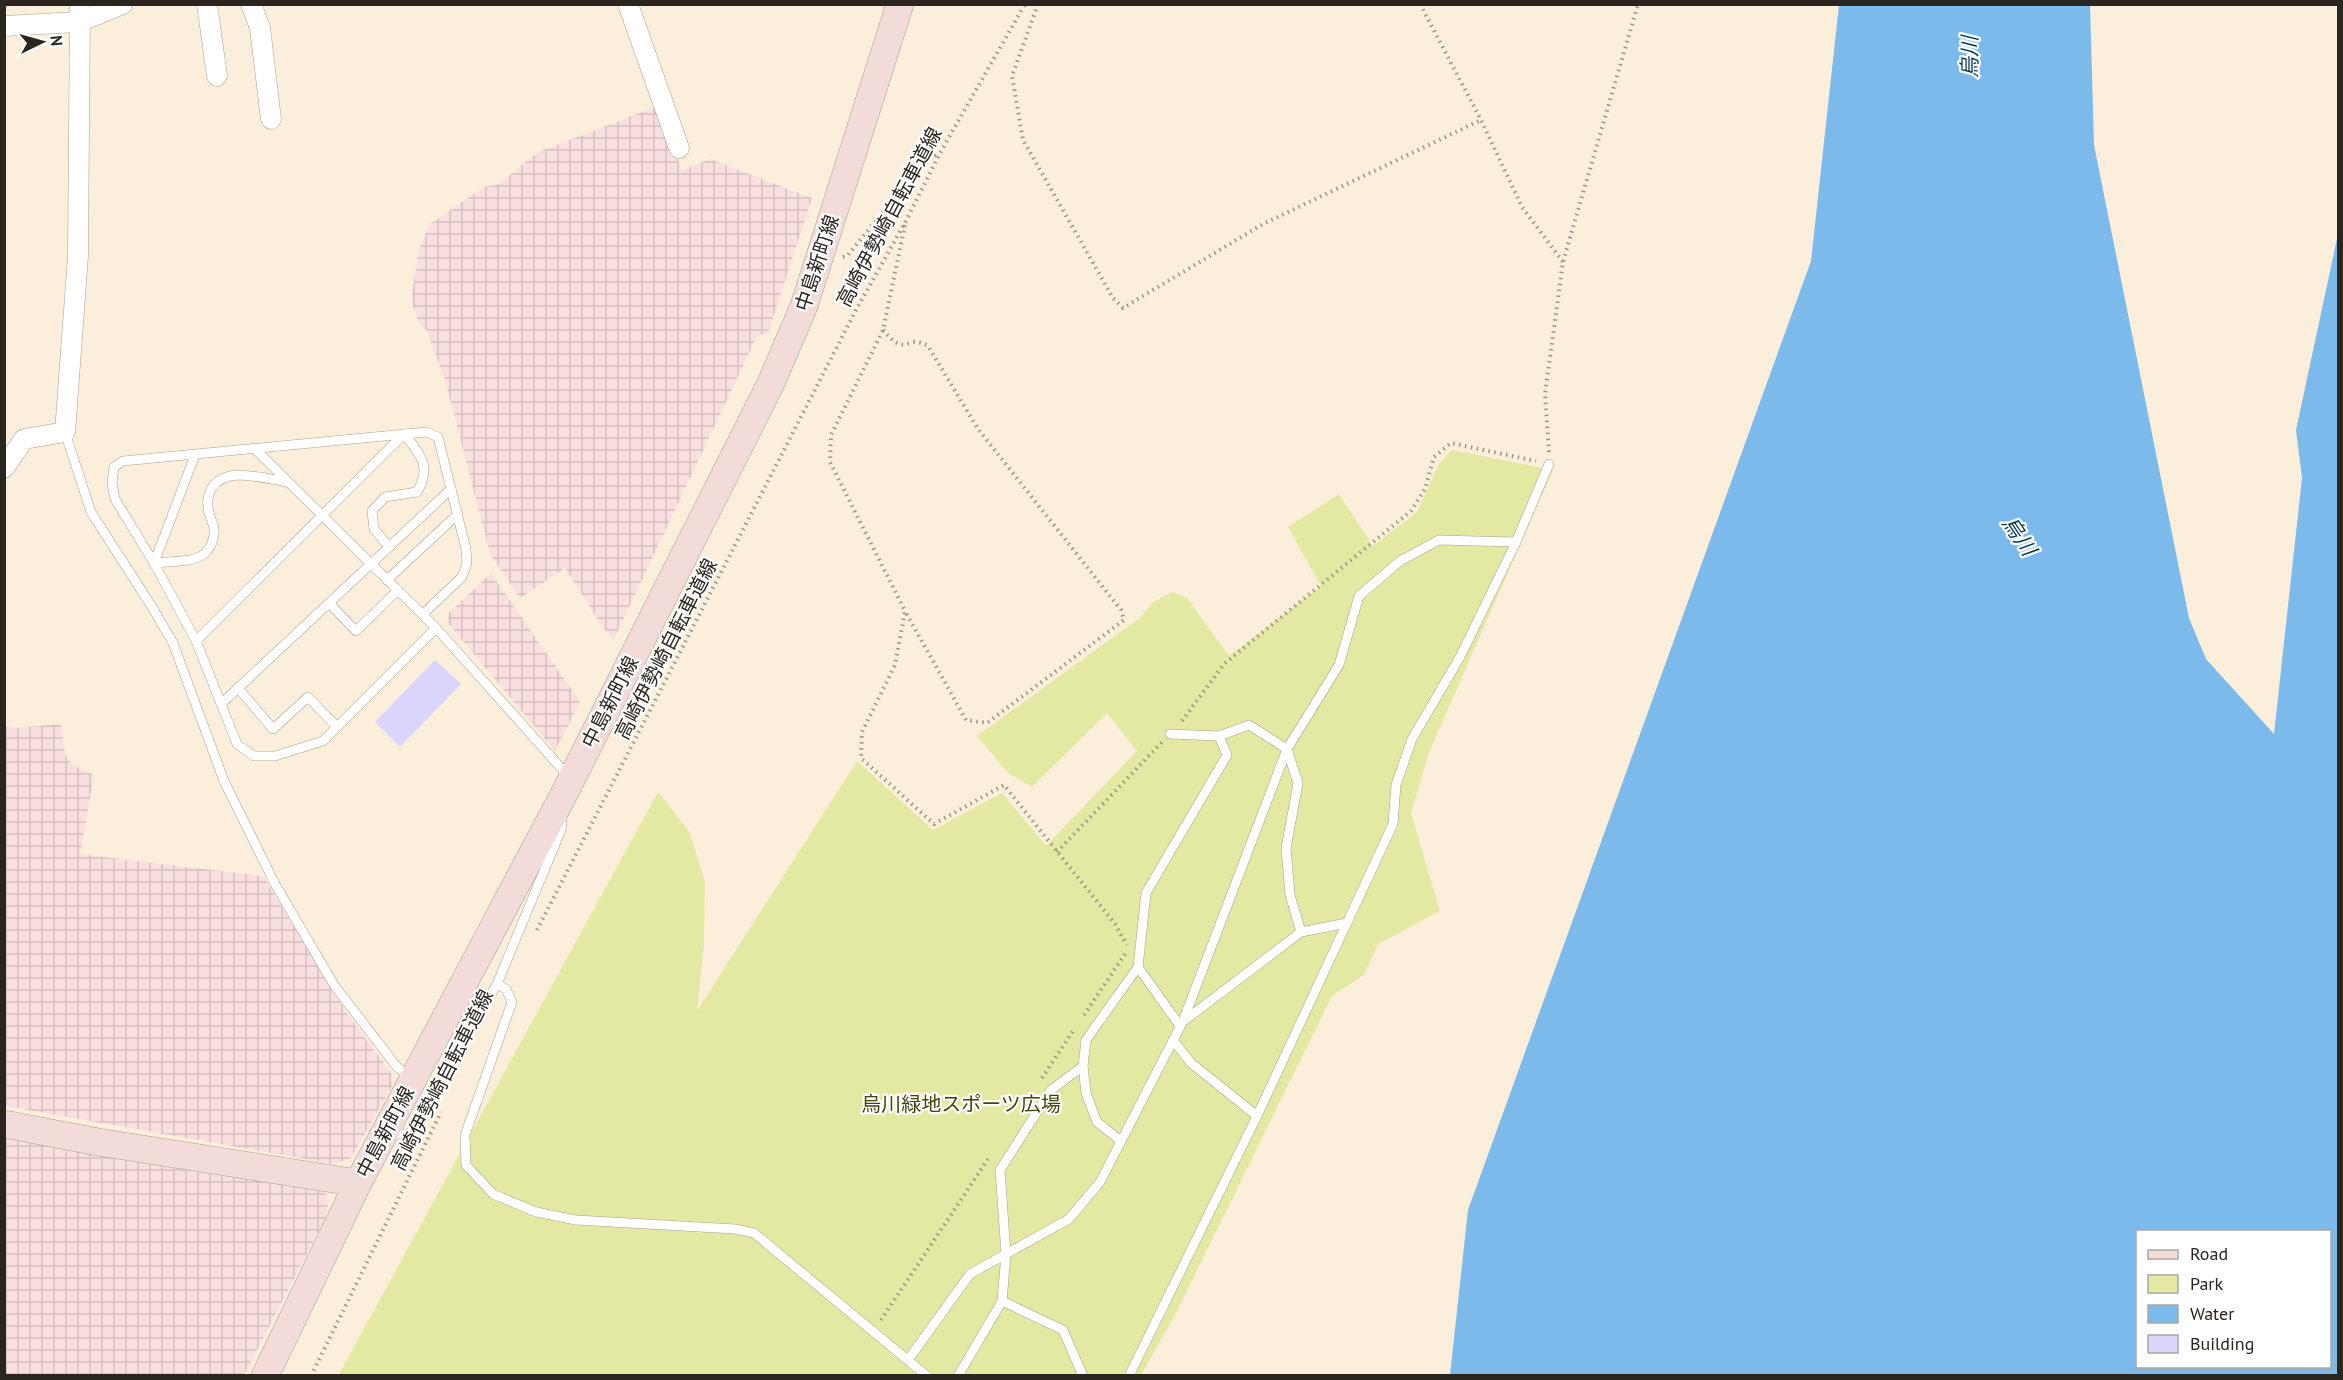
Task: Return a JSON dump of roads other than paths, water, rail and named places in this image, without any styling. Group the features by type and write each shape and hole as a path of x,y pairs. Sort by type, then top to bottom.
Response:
{"main road":[{"name":"中島新町線","path":"265,1376 358,1183 568,787 771,383 804,306 900,4"},
{"path":"4,1124 98,1142 358,1183"}],"street":[{"path":"4,26 123,4"},
{"path":"207,4 217,76"},
{"path":"251,4 260,28 271,119"},
{"path":"628,4 679,148"},
{"path":"4,468 24,439 65,432 78,256 80,13"}],"lane":[{"path":"65,432 91,512 152,607 172,643 224,781 275,884 334,985 397,1067 412,1079"},
{"path":"423,614 462,577 467,563 458,514 438,437 426,432 404,434 123,461 114,467 112,483 115,499 154,563 196,641 237,744 254,756 275,756 323,741 436,628"},
{"path":"196,641 404,434"},
{"path":"388,547 374,529 372,511 385,497 417,492 424,479 424,466 418,451 404,434"},
{"path":"254,448 436,628 568,787 561,830 497,984 410,1134 385,1134"},
{"path":"154,563 195,455"},
{"path":"1129,1376 1257,1116 1393,824 1396,785 1412,739 1460,657 1516,542 1550,464"},
{"path":"154,563 195,558 203,554 213,542 214,527 207,498 211,486 223,477 238,475 288,482"},
{"path":"221,704 451,489"},
{"path":"387,580 458,514"},
{"path":"908,1360 970,1274 1069,1219 1100,1182 1182,1024 1287,749 1339,665 1359,596 1400,561 1439,540 1516,542"},
{"path":"329,603 356,631 398,590"},
{"path":"238,688 273,729 308,697 337,727"},
{"path":"1170,734 1219,736 1249,726 1287,749 1299,783 1286,848 1290,895 1301,932"},
{"path":"1121,1141 1097,1122 1086,1093 1083,1066 1086,1040 1138,967 1146,893 1227,755 1219,736"},
{"path":"1182,1024 1301,932 1347,923"},
{"path":"1138,967 1182,1024"},
{"path":"497,984 506,989 512,1002 465,1135 464,1152 466,1165 493,1194 536,1212 576,1220 735,1229 754,1233 927,1376"},
{"path":"1173,1040 1191,1063 1257,1116"},
{"path":"958,1376 1002,1301 1006,1254 1000,1170 1051,1090 1083,1066"},
{"path":"1002,1301 1063,1330 1083,1376"}],"water":[{"name":"烏川","path":"1839,5 2090,5 2094,145 2189,618 2206,659 2274,734 2302,478 2296,430 2338,234 2338,1375 1450,1375 1468,1210 1811,261"}],"park label":[{"name":"烏川緑地スポーツ広場","path":"961,1104"}]}
